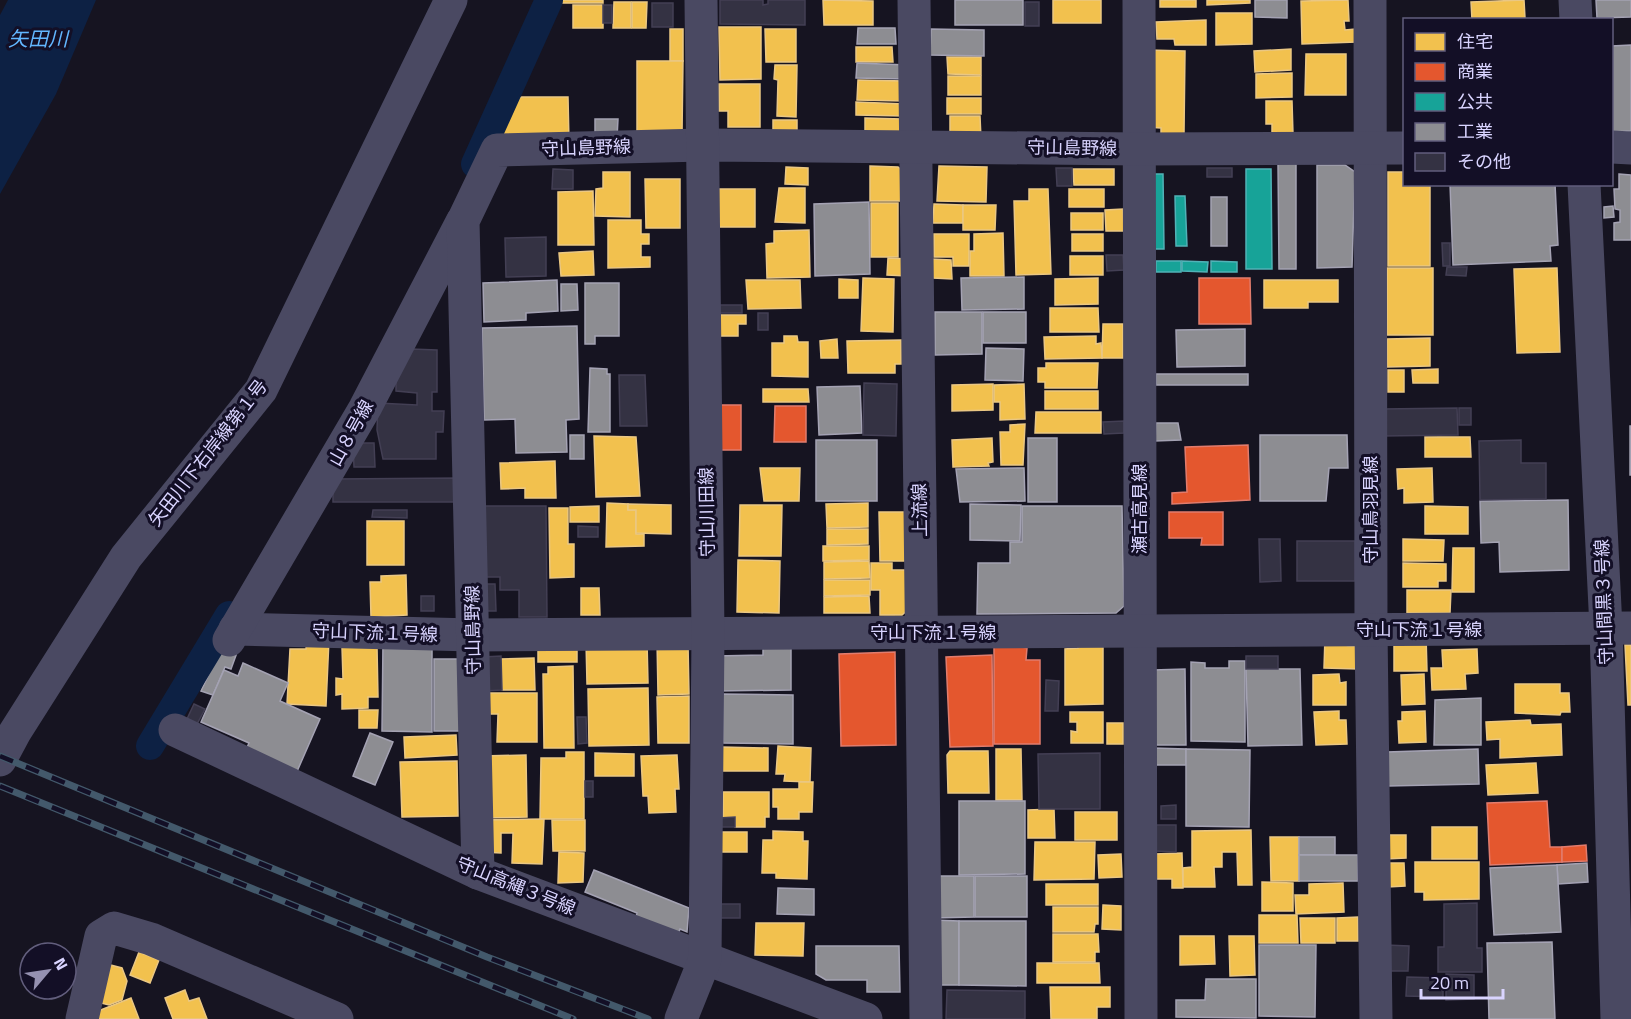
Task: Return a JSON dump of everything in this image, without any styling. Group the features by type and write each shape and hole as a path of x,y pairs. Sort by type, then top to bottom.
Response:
{"street":[{"name":"矢田川下右岸線第１号","path":"0,760 15,732 126,557 261,390 451,0"},
{"name":"守山川田線","path":"681,1019 705,959 708,634 701,0"},
{"name":"上流線","path":"914,0 926,1019"},
{"name":"瀬古高見線","path":"1139,0 1141,1019"},
{"name":"守山鳥羽見線","path":"1370,0 1371,630 1376,1019"},
{"path":"1575,0 1576,18"},
{"name":"守山島野線","path":"478,873 463,221 497,150 703,145 1140,149 1403,148"},
{"path":"1613,147 1631,148"},
{"name":"守山間黒３号線","path":"1584,186 1618,628 1617,1019"},
{"name":"山８号線","path":"232,634 360,418 463,221"},
{"name":"守山下流１号線","path":"232,634 708,634 1618,628"},
{"name":"守山高縄３号線","path":"175,730 478,873 866,1019"},
{"path":"82,1019 102,936 114,928 151,939 279,1007 337,1019"}],"water":[{"name":"矢田川","path":"8,0 96,0 56,94 0,194 0,15"}],"building: 住宅":[{"path":"561,0 603,0 603,3 560,3"},
{"path":"823,0 873,1 873,25 824,25"},
{"path":"1053,0 1101,0 1101,23 1053,23"},
{"path":"1160,0 1196,0 1196,7 1160,7"},
{"path":"1207,0 1250,0 1250,3 1207,5"},
{"path":"1348,0 1349,21 1344,21 1345,30 1355,29 1356,42 1302,44 1301,1"},
{"path":"1524,0 1525,18 1472,18 1471,2"},
{"path":"614,2 631,2 631,28 613,28"},
{"path":"632,2 647,2 646,28 632,28"},
{"path":"573,5 603,5 603,28 573,28"},
{"path":"1216,13 1252,13 1252,44 1216,45"},
{"path":"1206,20 1206,45 1175,45 1174,39 1157,39 1156,22"},
{"path":"719,27 761,27 761,79 720,80"},
{"path":"670,29 683,29 683,61 670,61"},
{"path":"765,29 796,29 796,62 766,62"},
{"path":"856,47 892,47 893,62 856,62"},
{"path":"1291,49 1291,70 1255,72 1254,51"},
{"path":"1148,50 1185,51 1184,134 1161,134 1161,128 1147,127"},
{"path":"1306,54 1346,54 1346,95 1305,95"},
{"path":"947,57 981,57 981,75 948,74"},
{"path":"637,61 683,61 682,134 637,138"},
{"path":"775,65 797,65 796,117 777,116 778,80 774,79"},
{"path":"1292,73 1292,97 1256,98 1256,74"},
{"path":"948,76 981,76 981,95 948,95"},
{"path":"858,80 904,81 904,101 857,100"},
{"path":"719,84 760,84 760,127 728,127 728,111 719,111"},
{"path":"568,97 569,142 501,137 518,98"},
{"path":"947,98 981,98 981,114 947,114"},
{"path":"1266,101 1292,101 1293,134 1272,134 1272,124 1266,124"},
{"path":"856,102 904,104 904,116 856,115"},
{"path":"950,116 980,116 981,139 950,139"},
{"path":"865,118 902,119 902,134 865,137"},
{"path":"773,120 797,120 797,138 773,138"},
{"path":"870,166 898,167 904,172 905,201 870,201"},
{"path":"939,166 987,167 986,202 937,201"},
{"path":"786,167 808,168 808,185 785,184"},
{"path":"1073,169 1114,169 1114,185 1074,185"},
{"path":"603,172 630,172 630,217 595,216 596,189 603,188"},
{"path":"1388,172 1403,172 1403,186 1430,186 1430,266 1388,266"},
{"path":"645,179 680,179 680,228 646,228"},
{"path":"779,188 805,188 805,223 775,222"},
{"path":"718,189 755,189 755,227 718,227"},
{"path":"1029,189 1048,189 1051,274 1016,275 1014,201 1029,201"},
{"path":"1069,189 1104,189 1104,207 1069,207"},
{"path":"593,191 594,245 558,245 558,192"},
{"path":"871,203 898,203 898,257 871,257"},
{"path":"934,204 963,205 963,223 933,223"},
{"path":"963,205 996,205 995,230 963,230"},
{"path":"1123,209 1124,231 1106,231 1105,210"},
{"path":"1071,213 1103,213 1103,230 1071,230"},
{"path":"608,220 641,220 641,234 649,234 649,244 641,244 641,257 650,257 650,267 608,268"},
{"path":"809,230 810,277 767,278 766,244 774,243 774,231"},
{"path":"1003,233 1004,276 970,276 970,251 974,251 974,234"},
{"path":"934,234 969,234 969,266 953,266 953,257 934,257"},
{"path":"1072,234 1103,234 1103,251 1072,251"},
{"path":"593,251 594,275 561,276 559,253"},
{"path":"1070,256 1103,256 1103,275 1070,275"},
{"path":"888,258 908,259 907,276 887,275"},
{"path":"931,259 951,260 952,279 933,278"},
{"path":"1387,268 1433,268 1433,335 1387,335"},
{"path":"1557,268 1560,352 1517,353 1514,269"},
{"path":"863,278 894,279 893,332 861,331"},
{"path":"1098,278 1098,304 1055,305 1055,279"},
{"path":"839,279 858,280 858,298 839,298"},
{"path":"746,280 800,280 801,308 748,309"},
{"path":"1264,280 1338,280 1338,302 1308,302 1308,308 1264,308"},
{"path":"1050,308 1098,308 1099,332 1050,332"},
{"path":"715,315 746,315 746,324 738,324 738,336 716,336"},
{"path":"1103,324 1123,324 1123,358 1102,358"},
{"path":"784,336 797,336 798,342 808,342 808,377 772,376 772,343 784,343"},
{"path":"1096,336 1096,344 1101,343 1102,358 1045,359 1044,337"},
{"path":"1430,338 1430,366 1387,367 1387,339"},
{"path":"837,339 838,358 821,358 820,341"},
{"path":"901,340 901,364 895,364 895,373 848,373 847,341"},
{"path":"1046,363 1098,363 1097,388 1045,388 1045,382 1038,382 1038,368 1046,368"},
{"path":"1438,369 1438,383 1413,383 1412,370"},
{"path":"1388,370 1404,370 1404,392 1388,392"},
{"path":"993,384 993,410 952,411 952,385"},
{"path":"1024,384 1025,419 1000,420 1000,402 994,402 994,385"},
{"path":"763,389 808,389 809,402 763,402"},
{"path":"1045,391 1098,391 1098,409 1045,409"},
{"path":"1036,412 1101,412 1101,433 1035,433"},
{"path":"1025,424 1023,465 1001,465 1000,432 1010,432 1010,425"},
{"path":"594,436 636,437 640,496 596,497"},
{"path":"1425,437 1470,437 1471,457 1425,457"},
{"path":"992,438 993,462 988,463 989,466 953,467 952,440"},
{"path":"555,461 556,498 525,498 525,488 501,489 500,463"},
{"path":"760,468 800,468 799,501 764,501"},
{"path":"1432,468 1433,502 1404,503 1404,488 1398,489 1397,469"},
{"path":"607,503 628,504 628,510 636,510 636,534 644,534 644,546 606,547"},
{"path":"868,503 868,527 827,528 826,504"},
{"path":"628,504 671,505 671,534 636,533 636,510 628,510"},
{"path":"740,505 782,505 781,556 739,556"},
{"path":"599,506 599,522 570,522 570,507"},
{"path":"1425,506 1468,507 1468,534 1425,534"},
{"path":"549,508 568,508 568,544 574,544 574,577 550,578"},
{"path":"879,512 906,512 906,561 880,561"},
{"path":"367,521 404,521 404,565 367,565"},
{"path":"827,529 868,529 868,544 827,545"},
{"path":"1403,539 1444,540 1443,561 1403,561"},
{"path":"823,546 869,546 869,560 823,561"},
{"path":"1453,548 1474,548 1474,592 1452,592"},
{"path":"738,560 780,561 779,613 737,612"},
{"path":"869,561 870,578 824,579 824,562"},
{"path":"871,563 892,563 892,570 910,570 910,608 902,615 880,615 880,590 871,590"},
{"path":"1403,563 1446,564 1446,581 1438,581 1438,587 1403,587"},
{"path":"406,575 407,615 371,617 370,582 381,582 381,576"},
{"path":"824,580 870,580 870,595 824,596"},
{"path":"581,588 599,588 600,615 581,615"},
{"path":"1407,590 1451,590 1450,613 1407,613"},
{"path":"869,596 870,613 824,613 824,597"},
{"path":"1426,635 1427,671 1394,671 1394,636"},
{"path":"538,637 577,637 577,662 538,662"},
{"path":"1325,637 1348,646 1358,646 1358,669 1324,668"},
{"path":"307,638 329,639 326,706 287,704 290,649 306,649"},
{"path":"657,640 688,644 689,694 658,695"},
{"path":"647,641 648,683 587,684 586,642"},
{"path":"1077,642 1103,642 1103,704 1065,705 1065,649 1078,648"},
{"path":"1625,645 1631,645 1631,705 1628,705"},
{"path":"342,647 377,647 378,697 368,697 368,708 342,709 342,694 336,695 336,678 343,679"},
{"path":"1477,649 1478,673 1465,674 1466,689 1432,690 1431,668 1443,668 1442,650"},
{"path":"534,658 535,690 502,690 501,659"},
{"path":"573,666 574,748 544,748 543,674 548,674 548,667"},
{"path":"1339,674 1340,683 1346,682 1346,705 1313,705 1313,675"},
{"path":"1424,674 1425,704 1402,705 1401,675"},
{"path":"1515,684 1560,684 1560,693 1569,693 1570,712 1561,712 1560,715 1515,713"},
{"path":"648,688 649,745 589,746 588,689"},
{"path":"485,693 537,693 537,742 497,742 498,714 485,714"},
{"path":"689,696 689,743 658,743 657,697"},
{"path":"359,710 378,710 377,728 359,728"},
{"path":"1339,711 1339,720 1346,720 1347,744 1316,745 1314,712"},
{"path":"1425,711 1426,742 1399,743 1398,721 1402,721 1402,712"},
{"path":"1070,712 1103,712 1103,743 1071,743 1071,731 1077,732 1077,722 1070,722"},
{"path":"1530,720 1531,725 1561,724 1562,755 1500,758 1500,739 1487,740 1486,722"},
{"path":"1107,723 1123,723 1123,744 1107,744"},
{"path":"456,735 457,755 405,758 404,737"},
{"path":"778,746 811,748 810,782 784,781 785,774 776,774"},
{"path":"722,747 768,748 768,771 722,771"},
{"path":"996,749 1021,749 1022,800 996,800"},
{"path":"950,751 988,751 989,793 948,793 947,755"},
{"path":"566,752 584,752 584,819 540,819 541,758 566,758"},
{"path":"595,753 634,754 634,776 595,776"},
{"path":"526,755 527,817 483,818 482,756"},
{"path":"677,755 679,789 675,789 676,812 649,813 648,796 643,796 641,756"},
{"path":"457,761 458,816 402,817 400,762"},
{"path":"1536,763 1538,793 1488,795 1486,765"},
{"path":"799,782 813,782 812,812 799,812 799,819 778,819 778,807 773,807 773,789 799,789"},
{"path":"723,792 769,792 769,817 765,817 765,827 735,827 735,817 723,818"},
{"path":"1054,809 1055,838 1028,838 1028,810"},
{"path":"1075,812 1117,812 1117,840 1075,840"},
{"path":"544,819 542,864 512,863 513,833 501,833 501,853 482,852 483,820"},
{"path":"552,820 585,820 585,851 553,851"},
{"path":"1432,827 1477,827 1477,859 1432,859"},
{"path":"1251,830 1252,885 1238,885 1237,852 1222,852 1222,867 1214,867 1215,887 1183,887 1183,868 1192,867 1192,831"},
{"path":"773,831 803,832 803,841 808,841 807,879 776,878 776,873 762,873 763,840 773,840"},
{"path":"714,832 747,832 747,852 714,852"},
{"path":"1385,835 1406,835 1406,858 1386,859"},
{"path":"1270,837 1299,837 1299,881 1271,881"},
{"path":"1035,842 1095,842 1094,879 1034,880"},
{"path":"559,852 584,853 583,882 558,883"},
{"path":"1182,853 1183,888 1172,888 1172,879 1156,879 1155,854"},
{"path":"1121,854 1122,877 1099,878 1098,855"},
{"path":"1415,862 1479,862 1479,899 1424,900 1424,892 1415,892"},
{"path":"1387,863 1404,863 1405,886 1388,887"},
{"path":"1262,882 1293,883 1293,911 1262,911"},
{"path":"1343,883 1344,912 1296,914 1295,895 1309,895 1309,884"},
{"path":"1046,884 1098,884 1098,905 1046,905"},
{"path":"1103,905 1121,906 1121,930 1102,929"},
{"path":"1053,907 1098,907 1098,924 1095,924 1094,932 1053,932"},
{"path":"1259,915 1297,915 1298,943 1259,943"},
{"path":"1358,917 1358,941 1337,941 1337,918"},
{"path":"1300,918 1335,918 1335,943 1301,943"},
{"path":"756,923 804,923 803,956 755,955"},
{"path":"1053,934 1098,934 1099,952 1095,952 1095,962 1053,962"},
{"path":"1180,936 1214,936 1215,964 1180,965"},
{"path":"1229,936 1254,936 1255,975 1230,976"},
{"path":"139,952 159,960 150,983 130,975"},
{"path":"99,962 122,968 127,981 122,1000 109,1005 89,1000"},
{"path":"1037,963 1099,963 1100,983 1037,983"},
{"path":"1050,987 1110,987 1110,1007 1097,1007 1097,1019 1051,1019"},
{"path":"185,990 189,1001 199,998 207,1019 173,1019 165,998"},
{"path":"131,998 139,1019 89,1019 88,1015"}],"building: 商業":[{"path":"1199,278 1250,278 1251,324 1199,324"},
{"path":"717,405 741,405 741,450 716,450"},
{"path":"775,406 806,406 806,442 774,442"},
{"path":"1248,445 1250,500 1172,504 1172,493 1187,492 1185,447"},
{"path":"1169,512 1223,512 1223,545 1201,545 1202,538 1169,538"},
{"path":"994,642 1027,648 1026,660 1040,660 1040,744 994,744"},
{"path":"895,652 896,745 841,746 839,654"},
{"path":"992,655 993,746 950,747 946,657"},
{"path":"1547,801 1550,847 1562,847 1562,862 1490,865 1487,803"},
{"path":"1586,845 1587,861 1562,862 1562,847"}],"building: 公共":[{"path":"1246,169 1271,169 1272,269 1246,269"},
{"path":"1154,174 1163,174 1164,249 1154,249"},
{"path":"1175,196 1185,196 1187,246 1176,246"},
{"path":"1156,261 1181,261 1181,272 1156,272"},
{"path":"1182,261 1208,262 1207,272 1182,271"},
{"path":"1211,261 1237,262 1237,272 1211,272"}],"building: 工業":[{"path":"955,0 1023,0 1023,25 955,25"},
{"path":"1255,0 1287,0 1287,18 1255,17"},
{"path":"1596,0 1631,0 1631,17 1597,18"},
{"path":"858,28 895,28 896,44 857,44"},
{"path":"931,29 984,30 984,56 930,55"},
{"path":"1631,45 1631,131 1613,132 1613,46"},
{"path":"857,63 907,65 907,79 856,78"},
{"path":"595,119 618,119 617,138 595,138"},
{"path":"1278,164 1296,164 1296,269 1279,269"},
{"path":"1317,165 1345,165 1355,172 1352,267 1317,268"},
{"path":"1619,174 1631,175 1631,240 1614,240 1614,223 1620,222 1620,210 1615,209 1614,189 1619,189"},
{"path":"1450,186 1555,186 1558,245 1550,246 1551,261 1453,265"},
{"path":"1211,197 1227,197 1227,246 1211,246"},
{"path":"869,202 870,274 815,276 814,204"},
{"path":"1613,206 1614,217 1604,218 1604,207"},
{"path":"1024,277 1024,309 962,310 961,278"},
{"path":"557,280 558,311 526,313 526,320 484,322 483,283"},
{"path":"585,283 619,283 619,336 595,336 595,344 585,344"},
{"path":"561,284 577,284 578,310 561,311"},
{"path":"935,312 982,312 982,354 935,355"},
{"path":"983,312 1026,312 1026,343 983,343"},
{"path":"577,326 579,419 566,420 567,452 516,453 515,419 484,420 482,328"},
{"path":"1245,329 1245,366 1177,367 1176,330"},
{"path":"986,348 1024,349 1023,381 985,380"},
{"path":"590,368 607,369 607,374 610,374 610,432 588,432"},
{"path":"1156,374 1248,374 1248,385 1156,385"},
{"path":"860,386 862,433 819,435 817,387"},
{"path":"1156,423 1178,423 1181,440 1155,441"},
{"path":"1631,426 1631,475 1630,475"},
{"path":"570,435 584,435 584,459 570,459"},
{"path":"1260,435 1347,435 1348,468 1329,468 1326,501 1260,501"},
{"path":"1028,438 1057,438 1057,502 1028,502"},
{"path":"816,440 877,440 877,501 816,501"},
{"path":"1024,468 1025,501 960,502 956,469"},
{"path":"1568,500 1569,570 1500,572 1499,542 1481,543 1480,501"},
{"path":"970,504 1021,505 1020,541 970,540"},
{"path":"1022,506 1122,506 1124,606 1116,613 977,614 978,563 1010,563 1010,542 1022,542"},
{"path":"383,641 432,641 432,732 382,731"},
{"path":"224,642 239,647 231,669 225,667 213,695 201,691"},
{"path":"791,645 791,690 717,691 716,656 763,655 763,646"},
{"path":"434,659 460,659 460,731 434,731"},
{"path":"1229,661 1245,661 1245,742 1191,741 1191,662 1205,663 1205,668 1229,668"},
{"path":"243,663 288,683 280,701 320,719 295,776 244,754 249,743 201,722 224,670 238,676"},
{"path":"1185,669 1186,745 1153,745 1153,670"},
{"path":"1246,669 1300,669 1302,745 1248,746"},
{"path":"723,694 793,695 793,744 723,743"},
{"path":"1481,698 1481,745 1434,745 1435,700"},
{"path":"370,733 393,742 375,785 353,776"},
{"path":"1153,748 1186,749 1186,765 1152,765"},
{"path":"1186,749 1250,750 1249,827 1186,826"},
{"path":"1478,749 1479,784 1388,786 1387,752"},
{"path":"959,801 1025,801 1025,874 959,875"},
{"path":"1299,837 1335,837 1335,855 1299,855"},
{"path":"1299,855 1358,855 1358,881 1299,881"},
{"path":"1587,863 1588,882 1558,884 1557,865"},
{"path":"1557,865 1561,932 1494,935 1490,868"},
{"path":"594,870 689,908 687,932 680,929 678,934 636,917 637,913 585,892"},
{"path":"933,876 974,876 974,917 933,918"},
{"path":"975,876 1027,876 1027,917 975,917"},
{"path":"778,888 814,889 814,915 777,914"},
{"path":"933,920 959,921 959,985 933,985"},
{"path":"959,921 1026,921 1026,986 959,985"},
{"path":"1552,942 1555,1019 1489,1019 1487,943"},
{"path":"1259,945 1316,945 1315,1017 1259,1016"},
{"path":"816,946 899,946 900,992 867,992 867,980 826,980 816,974"},
{"path":"1206,979 1256,979 1256,1018 1176,1017 1176,1000 1205,1000"}],"building: その他":[{"path":"720,0 763,0 763,5 768,4 768,0 805,0 805,25 720,24"},
{"path":"1025,2 1039,2 1039,26 1025,26"},
{"path":"652,3 673,3 673,27 652,27"},
{"path":"603,5 612,5 612,23 603,23"},
{"path":"1056,168 1072,168 1072,186 1057,186"},
{"path":"1207,168 1232,168 1232,177 1207,177"},
{"path":"553,169 573,170 573,189 552,189"},
{"path":"546,237 546,276 506,277 505,238"},
{"path":"1442,243 1450,243 1450,266 1443,266"},
{"path":"1106,255 1123,255 1124,270 1107,271"},
{"path":"1447,267 1467,267 1466,276 1446,275"},
{"path":"719,305 742,305 742,313 719,313"},
{"path":"758,313 768,313 768,330 758,330"},
{"path":"411,349 437,350 437,392 432,392 432,411 444,411 443,432 436,432 436,459 383,459 377,430 378,403 417,405 417,393 396,391 396,381"},
{"path":"619,375 645,375 647,426 620,426"},
{"path":"864,383 897,384 896,436 863,435"},
{"path":"1457,408 1458,435 1382,436 1382,409"},
{"path":"1459,408 1471,408 1471,425 1459,425"},
{"path":"1124,421 1124,433 1104,434 1103,422"},
{"path":"1521,440 1521,463 1546,463 1546,499 1480,500 1479,441"},
{"path":"353,443 374,443 375,467 354,467"},
{"path":"459,478 459,502 333,502 333,479"},
{"path":"483,506 546,506 547,617 519,617 519,590 500,590 500,577 483,577"},
{"path":"373,510 407,510 407,518 372,517"},
{"path":"578,526 598,527 598,537 578,537"},
{"path":"1259,539 1280,539 1281,581 1260,582"},
{"path":"1297,541 1355,541 1355,581 1297,581"},
{"path":"481,584 495,584 496,611 482,611"},
{"path":"421,596 434,596 434,611 421,611"},
{"path":"501,656 502,690 484,691 483,657"},
{"path":"1246,656 1278,656 1278,669 1246,669"},
{"path":"1046,680 1059,681 1058,711 1045,711"},
{"path":"194,704 205,709 197,724 187,719"},
{"path":"577,717 586,717 587,743 578,744"},
{"path":"1100,753 1100,809 1039,809 1038,754"},
{"path":"585,781 593,781 593,797 585,797"},
{"path":"1176,805 1176,819 1161,819 1161,806"},
{"path":"735,817 735,827 719,827 719,818"},
{"path":"1155,825 1176,825 1176,852 1155,851"},
{"path":"1477,903 1477,948 1482,948 1482,972 1438,972 1438,947 1444,947 1444,904"},
{"path":"718,904 740,904 740,918 718,918"},
{"path":"1386,945 1409,946 1408,971 1385,971"},
{"path":"1446,974 1474,975 1474,999 1446,1000"},
{"path":"1407,977 1443,978 1443,997 1406,996"},
{"path":"947,990 1025,991 1025,1019 946,1019"}],"waterway":[{"path":"475,164 549,0"},
{"path":"150,746 229,615"}],"railway":[{"path":"0,756 487,957 648,1019"},
{"path":"0,786 573,1019"}]}
